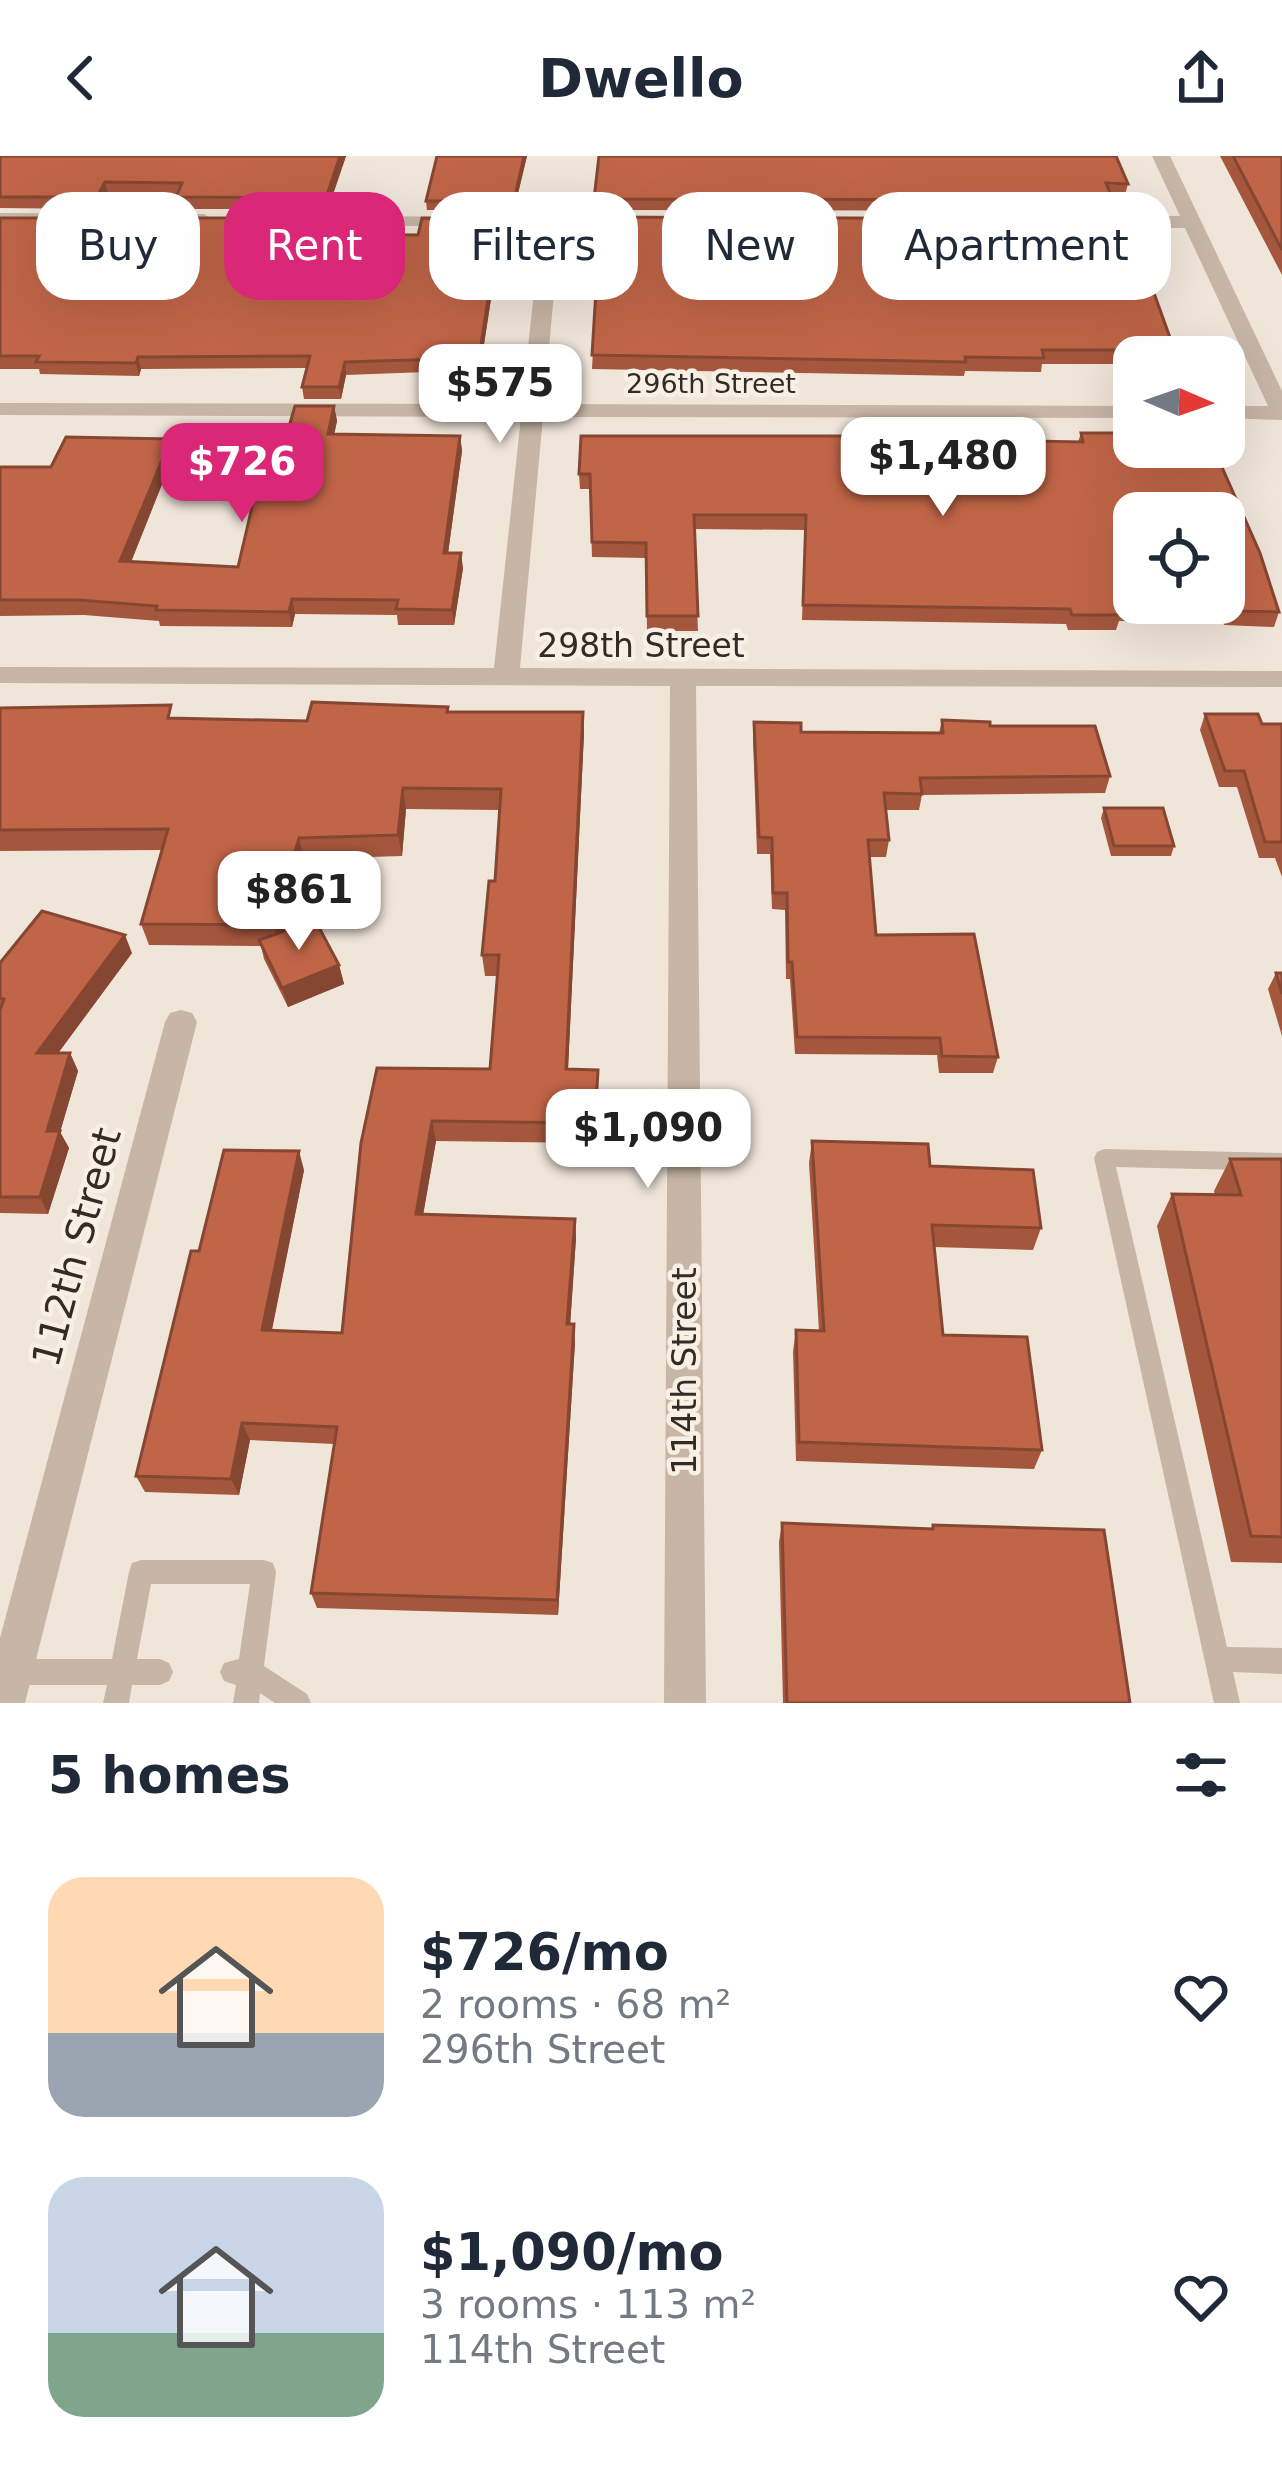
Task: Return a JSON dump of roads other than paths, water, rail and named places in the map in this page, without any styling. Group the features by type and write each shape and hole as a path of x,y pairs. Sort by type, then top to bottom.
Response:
{"street":[{"path":"1161,156 1282,413 1245,412"},
{"path":"0,219 215,220"},
{"path":"638,221 644,221"},
{"path":"1171,222 1193,222"},
{"path":"506,677 543,300"},
{"name":"296th Street","path":"0,409 1113,412"},
{"name":"298th Street","path":"0,675 1282,679"},
{"name":"114th Street","path":"682,678 685,1703"},
{"name":"112th Street","path":"9,1687 181,1022"}],"lane":[{"path":"1228,1703 1104,1158 1282,1162"},
{"path":"116,1703 141,1572 264,1572 242,1672 246,1703"},
{"path":"1217,1660 1282,1660"},
{"path":"9,1687 122,1672 160,1672"},
{"path":"242,1672 298,1703"}]}
